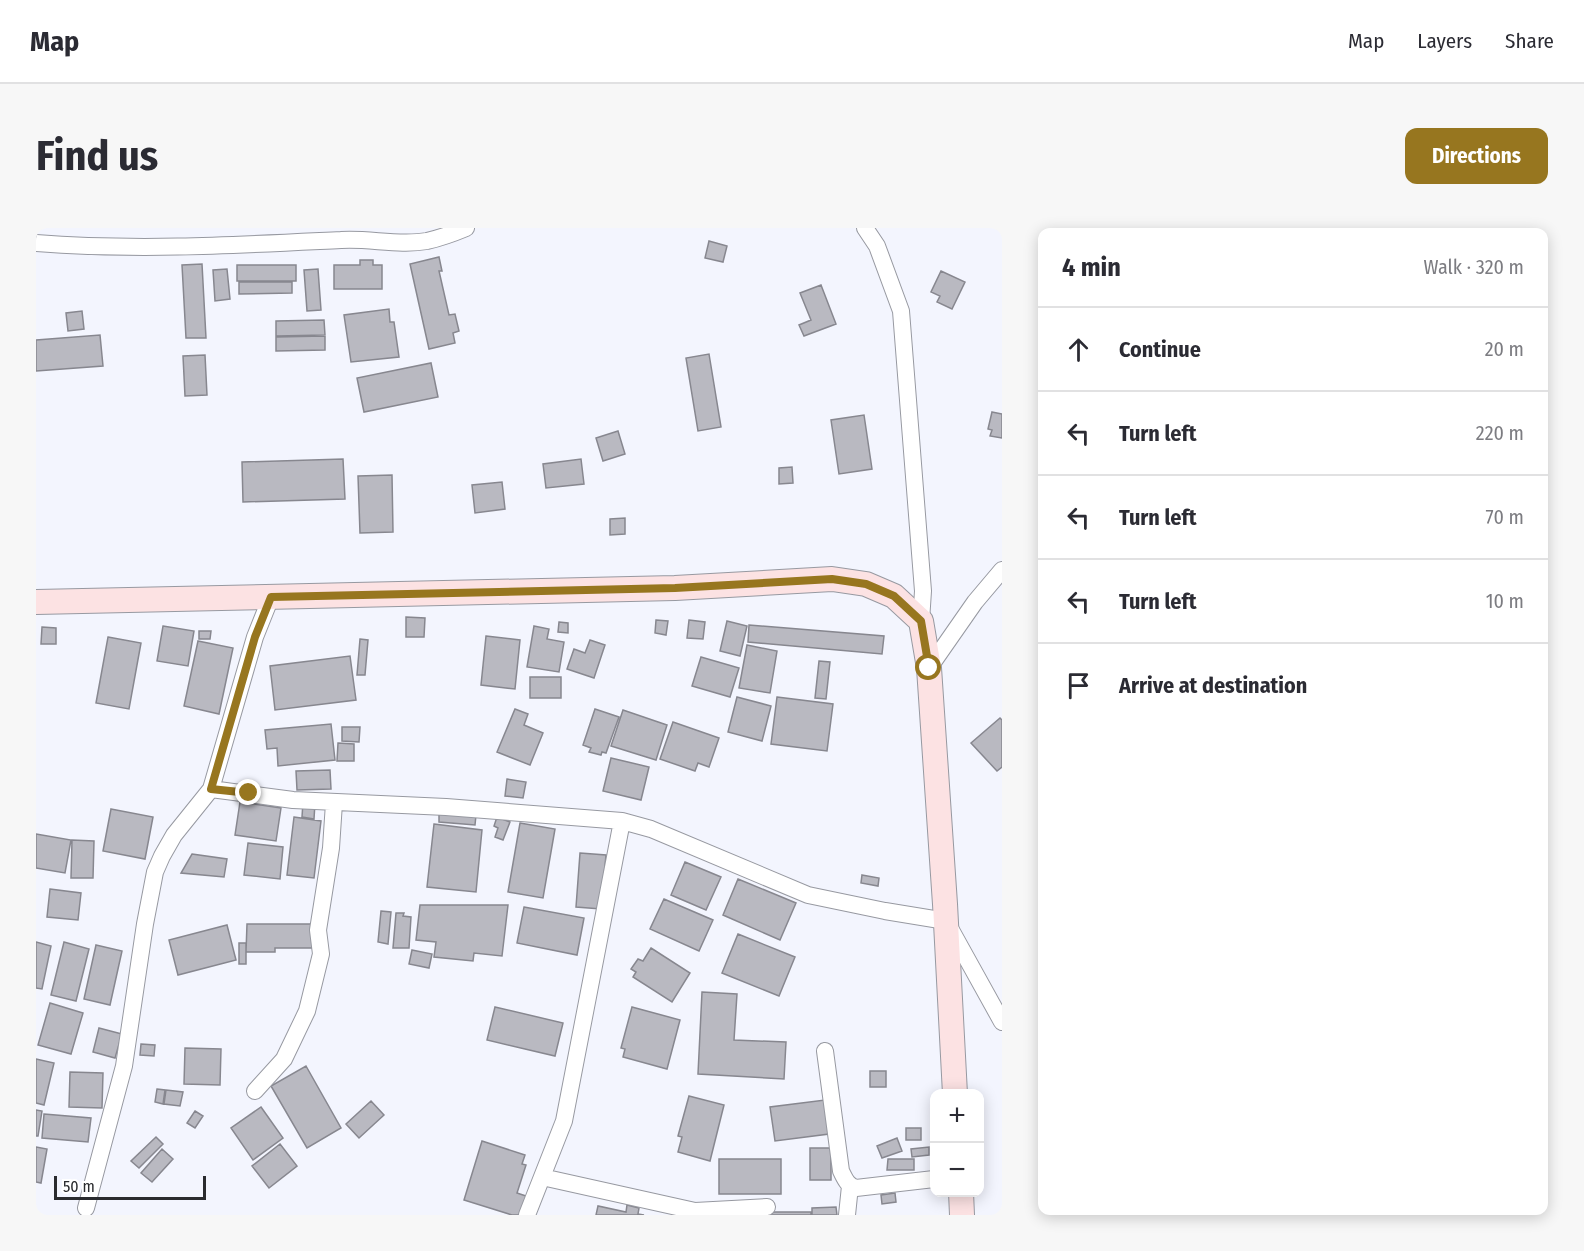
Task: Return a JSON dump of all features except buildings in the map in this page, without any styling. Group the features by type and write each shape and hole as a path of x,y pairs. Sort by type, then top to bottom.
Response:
{"main road":[{"path":"36,602 675,588 832,579 866,584 894,596 921,621 929,668 955,1089"},
{"path":"961,1197 962,1215"}],"street":[{"path":"36,243 141,248 351,239 427,241 466,228"},
{"path":"865,228 877,246 901,311 923,591 921,621"},
{"path":"929,668 975,602 1002,570"},
{"path":"86,1208 124,1066 155,872 174,835 211,789 255,637 271,597"},
{"path":"211,789 293,800 446,807 622,821 651,828 808,895 946,921 1002,1022"},
{"path":"255,1091 284,1059 307,1011 321,954 318,930 331,848 334,803"},
{"path":"527,1215 564,1121 622,821"},
{"path":"825,1051 841,1171 850,1186 847,1215"},
{"path":"542,1177 695,1211 767,1207"},
{"path":"850,1186 856,1188 930,1179"}],"route":[{"path":"249,793 211,789 255,637 271,597 675,588 832,579 866,584 894,596 921,621 929,668"}]}
